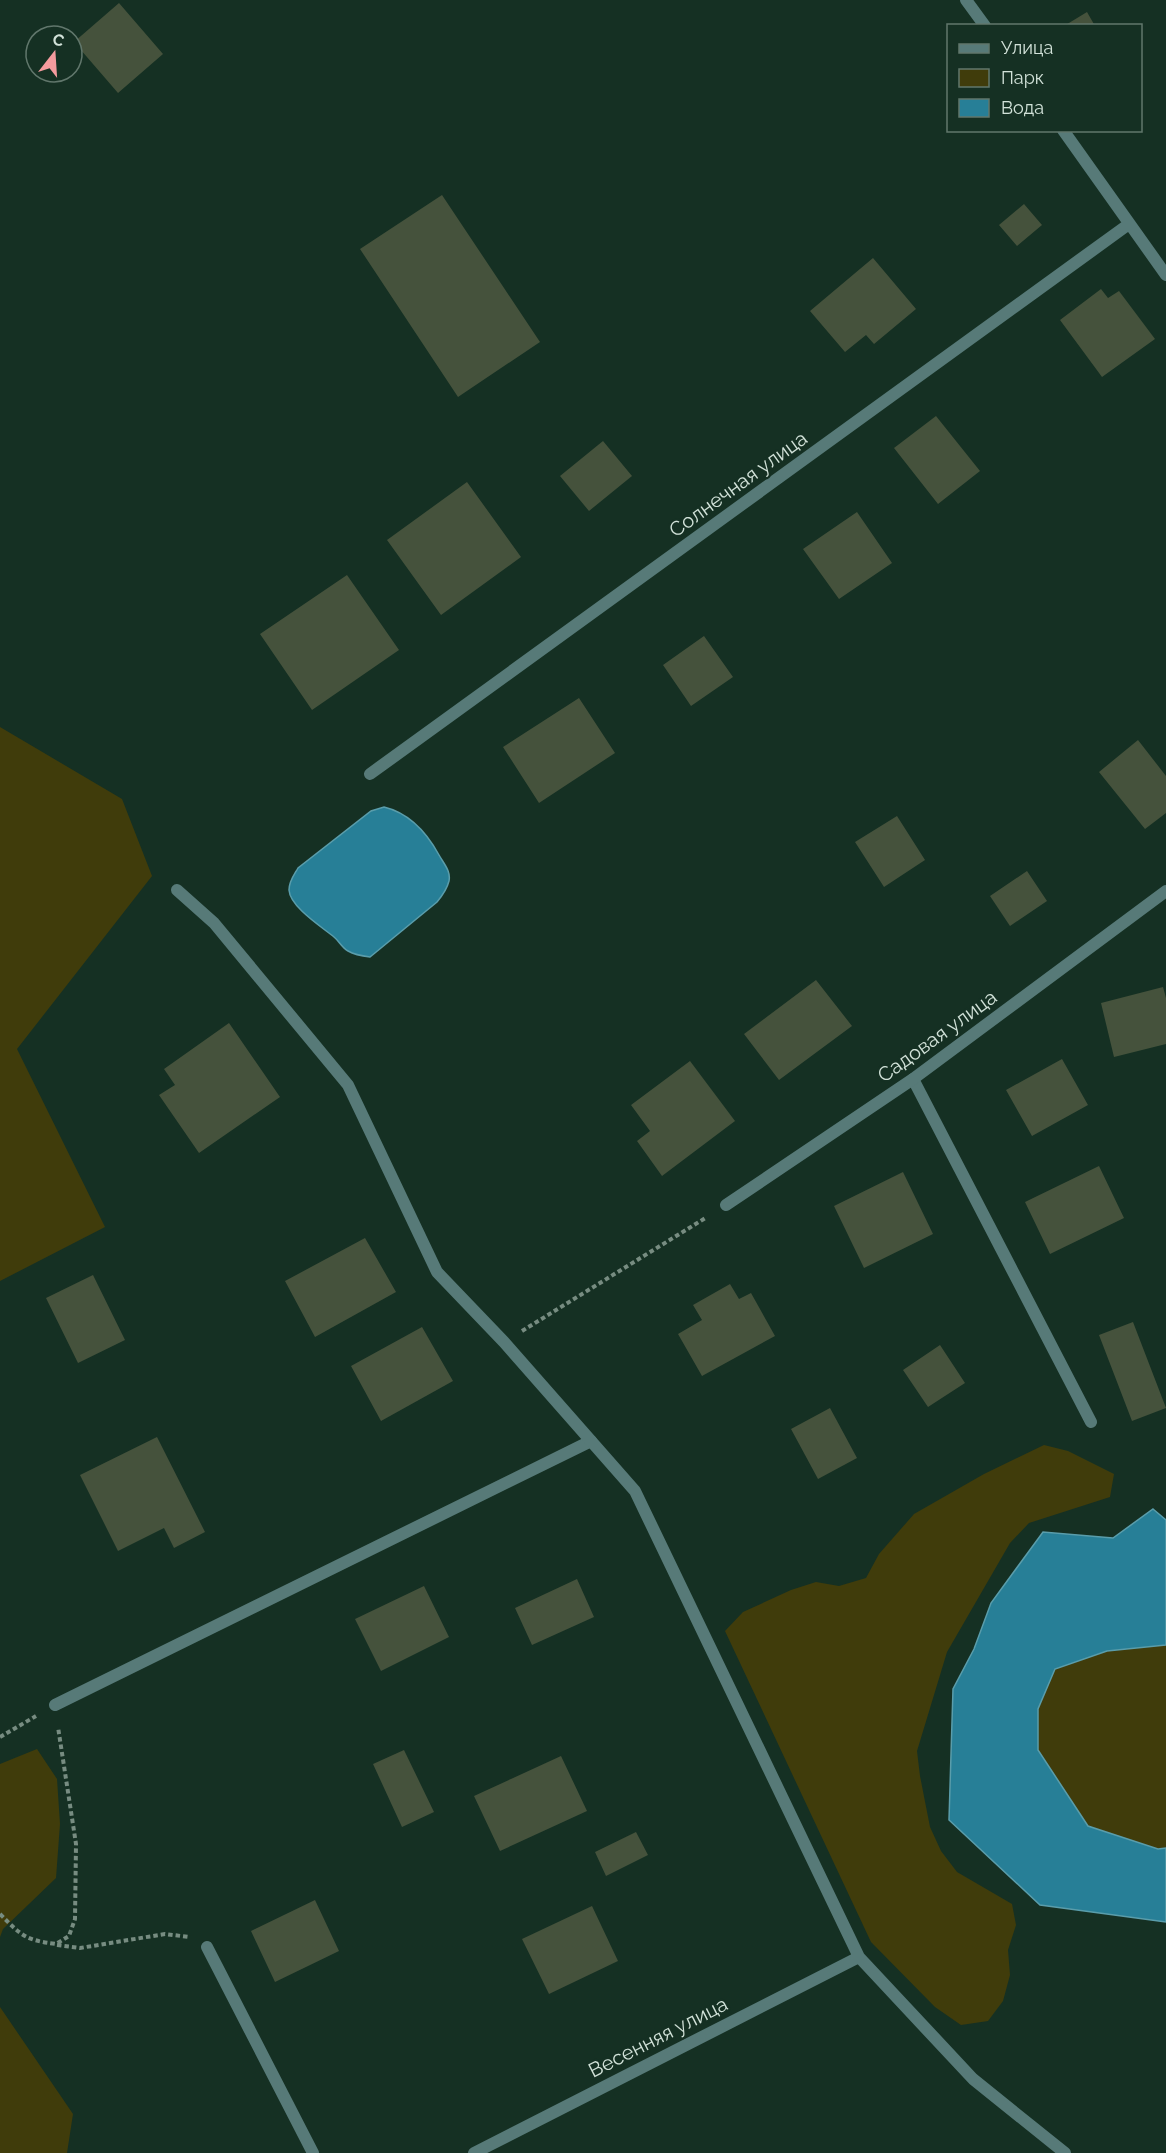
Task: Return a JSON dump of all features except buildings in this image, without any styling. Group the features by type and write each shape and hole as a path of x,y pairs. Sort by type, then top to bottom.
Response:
{"street":[{"path":"966,0 984,24"},
{"path":"1064,132 1166,275"},
{"name":"Солнечная улица","path":"370,774 1129,224"},
{"path":"177,890 214,923 348,1085 437,1272 504,1342 635,1491 859,1957 973,2079 1065,2153"},
{"name":"Садовая улица","path":"726,1206 913,1080 1166,891"},
{"path":"913,1080 1091,1422"},
{"path":"55,1706 591,1441"},
{"path":"207,1947 313,2153"},
{"name":"Весенняя улица","path":"474,2153 859,1957"}],"path":[{"path":"504,1342 726,1206"},
{"path":"0,1737 55,1706 76,1844 75,1919 69,1936 56,1944"},
{"path":"0,1914 21,1935 33,1941 80,1948 165,1934 190,1937 207,1947"}],"green space":[{"path":"0,727 122,799 152,876 17,1049 105,1227 0,1281"},
{"path":"1044,1445 1068,1451 1114,1474 1110,1497 1029,1523 1010,1543 947,1652 917,1751 930,1827 941,1851 957,1872 1012,1904 1016,1925 1008,1950 1010,1975 1003,2001 988,2021 961,2025 935,2007 871,1942 725,1631 743,1612 791,1590 816,1582 839,1586 866,1578 879,1554 914,1514 984,1474"},
{"path":"1166,1645 1166,1848 1158,1850 1088,1826 1038,1750 1038,1709 1054,1669 1107,1651"},
{"path":"37,1749 57,1779 60,1824 56,1878 3,1929 0,1937 0,1764"},
{"path":"0,2007 73,2114 67,2153 0,2153"}],"water":[{"path":"384,807 409,819 423,832 448,871 448,884 437,902 370,957 361,956 344,948 301,910 291,896 289,887 298,868 371,811"},
{"path":"1153,1509 1166,1520 1166,1645 1107,1651 1055,1669 1038,1709 1038,1750 1088,1826 1158,1849 1166,1848 1166,1922 1040,1905 949,1820 953,1689 974,1649 991,1603 1043,1532 1113,1538"}]}
